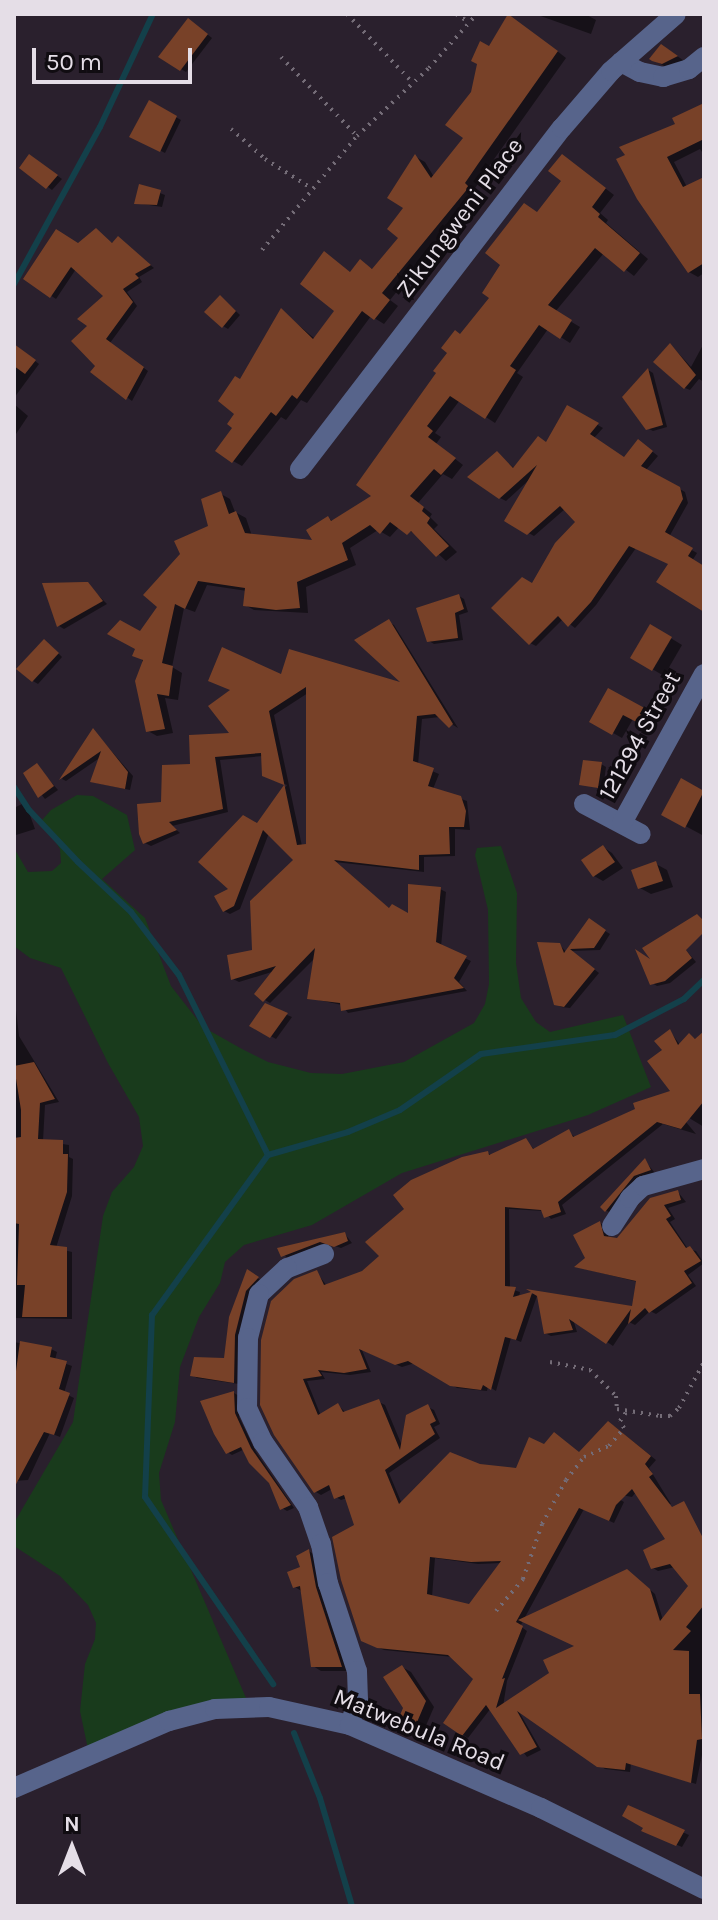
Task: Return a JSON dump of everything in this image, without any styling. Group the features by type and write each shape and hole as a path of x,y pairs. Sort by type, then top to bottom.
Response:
{"street":[{"name":"Zikungweni Place","path":"300,469 562,128 621,62 676,14"},
{"path":"621,62 640,72 663,77 689,69 704,57"},
{"name":"121294 Street","path":"622,823 704,674"},
{"path":"584,804 641,834"},
{"path":"612,1226 630,1198 643,1186 704,1169"},
{"path":"324,1254 287,1268 259,1294 248,1338 247,1408 263,1442 308,1507 321,1544 328,1583 357,1671 358,1700 350,1725"},
{"name":"Matwebula Road","path":"14,1788 169,1721 215,1709 269,1707 350,1725 541,1808 704,1889"}],"path":[{"path":"347,14 413,83"},
{"path":"456,14 469,22"},
{"path":"262,250 357,136 413,83 477,14"},
{"path":"281,57 357,136"},
{"path":"231,129 265,159 311,188"},
{"path":"550,1362 590,1370 616,1396 617,1409 670,1416 679,1408 704,1362"},
{"path":"496,1611 523,1579 542,1524 566,1480 584,1457 609,1446 624,1428 620,1421 627,1411"}],"green space":[{"path":"77,795 93,796 127,815 135,850 102,879 145,918 171,986 203,1027 242,1049 268,1062 311,1073 342,1074 404,1062 474,1023 485,1004 489,984 488,910 475,855 477,848 501,846 517,893 516,963 521,998 536,1022 550,1032 623,1015 651,1087 588,1115 402,1173 312,1225 244,1245 225,1262 220,1283 199,1317 180,1367 175,1422 159,1473 161,1500 249,1705 89,1754 80,1711 85,1664 95,1639 96,1623 88,1605 60,1576 14,1546 14,1523 73,1422 103,1216 112,1192 134,1167 143,1146 139,1117 108,1063 61,968 30,958 14,946 14,848 28,872 52,871 61,863 60,849 42,820 51,810"}],"building":[{"path":"508,14 558,51 465,183 469,187 382,293 390,300 374,320 362,311 297,399 292,395 276,416 271,412 232,463 215,451 232,428 227,424 234,414 218,401 235,376 240,379 281,308 313,339 334,311 300,284 324,251 350,272 360,259 372,269 398,238 387,229 403,208 387,198 415,154 431,178 463,138 445,125 471,92 477,64 471,61 480,41 489,46"},
{"path":"188,18 208,34 180,71 158,57"},
{"path":"661,44 678,56 662,64 649,59"},
{"path":"149,100 177,116 160,152 129,137"},
{"path":"704,103 704,139 667,157 683,187 704,177 704,263 688,273 637,199 616,159 625,155 619,147 675,124 672,118"},
{"path":"29,154 58,175 46,189 19,168"},
{"path":"562,154 606,188 592,207 600,214 598,217 640,253 624,272 595,248 548,305 572,320 560,339 539,325 510,366 516,370 485,419 450,396 427,426 433,431 428,437 456,458 441,475 434,469 410,496 424,507 422,511 430,518 427,523 449,546 436,557 411,531 407,535 390,522 380,534 370,525 342,543 348,560 297,582 300,608 276,610 243,606 245,588 198,581 185,609 175,604 162,663 173,666 169,696 157,694 165,729 146,732 135,681 143,660 132,656 135,649 107,634 120,620 140,631 157,607 143,595 180,554 174,541 208,526 201,499 221,491 229,514 236,511 245,533 312,540 306,530 328,516 331,521 371,496 356,485 436,373 433,371 447,353 441,348 455,330 460,334 489,298 482,293 500,265 485,253 524,203 537,212 561,181 548,171"},
{"path":"139,184 161,190 157,205 134,204"},
{"path":"96,228 112,243 118,236 151,265 135,274 139,278 123,289 133,302 106,339 144,367 126,400 90,372 95,366 71,341 87,326 77,319 103,296 71,267 50,298 23,279 56,229 78,243"},
{"path":"220,295 236,311 222,328 204,312"},
{"path":"670,343 696,375 684,389 653,362"},
{"path":"14,344 36,360 25,374 14,366"},
{"path":"648,368 663,425 646,430 622,397"},
{"path":"567,405 599,423 590,434 624,457 638,439 653,451 641,466 680,487 683,499 665,532 693,548 688,556 704,566 704,612 656,582 668,564 629,546 591,602 568,627 558,616 529,645 491,608 522,577 532,583 555,543 575,522 560,506 527,535 504,521 537,465 499,499 467,477 497,451 513,468 538,436 546,442"},
{"path":"88,582 103,601 57,627 42,583"},
{"path":"459,594 464,609 455,613 458,638 427,642 416,608"},
{"path":"389,619 453,724 449,728 435,714 417,716 413,761 434,768 428,786 461,796 466,811 464,827 449,827 450,854 419,855 419,870 334,860 389,908 392,904 408,913 408,884 441,887 436,942 467,956 454,978 464,988 341,1011 340,1003 307,999 315,948 263,1002 254,994 276,966 231,980 227,955 252,950 250,901 293,860 263,830 234,906 223,912 214,896 228,889 198,862 243,815 257,823 284,785 262,776 261,753 215,757 223,809 169,822 177,830 143,844 139,834 137,804 161,802 162,765 190,764 189,735 229,733 208,706 230,690 208,681 222,647 281,674 289,649 400,682 354,640","holes":["306,687 306,844 297,845 269,711"]},
{"path":"650,624 672,637 652,671 630,658"},
{"path":"44,639 59,653 32,682 16,669"},
{"path":"608,688 650,711 644,726 623,715 612,735 589,722"},
{"path":"93,728 128,772 125,789 90,782 101,751 59,780"},
{"path":"583,760 602,762 598,788 579,785"},
{"path":"37,763 54,786 38,798 23,773"},
{"path":"681,778 704,791 685,828 661,815"},
{"path":"603,845 615,862 593,877 581,860"},
{"path":"656,861 663,881 638,889 631,870"},
{"path":"697,914 704,921 704,932 686,950 692,958 665,981 650,985 635,949 650,959 642,948"},
{"path":"589,918 606,930 594,948 570,949 595,969 564,1007 554,1005 537,942 560,943 564,953"},
{"path":"265,1003 288,1013 270,1038 249,1026"},
{"path":"670,1029 678,1045 689,1033 695,1039 704,1031 704,1101 681,1129 657,1122 558,1202 561,1212 544,1218 541,1210 505,1207 505,1286 516,1287 513,1297 531,1292 526,1289 632,1306 636,1281 574,1267 585,1258 573,1235 600,1221 604,1236 617,1238 650,1198 678,1190 681,1200 664,1205 671,1216 666,1219 686,1248 690,1246 701,1261 684,1271 692,1283 649,1313 645,1308 628,1324 631,1309 606,1344 569,1319 573,1330 544,1334 537,1296 532,1293 516,1340 505,1337 491,1390 483,1385 481,1390 450,1386 408,1361 395,1365 359,1349 367,1369 344,1373 318,1370 322,1376 303,1379 318,1415 338,1403 343,1412 379,1399 400,1450 406,1415 428,1404 436,1421 430,1424 435,1434 385,1470 399,1504 450,1452 480,1464 516,1468 529,1437 544,1444 554,1432 579,1452 608,1421 651,1456 645,1464 653,1474 649,1477 672,1507 684,1501 704,1540 704,1605 686,1627 691,1631 673,1650 689,1651 689,1694 700,1694 702,1739 697,1740 691,1783 626,1763 625,1770 597,1767 517,1711 537,1747 520,1755 486,1705 462,1736 443,1723 473,1679 448,1655 377,1648 361,1641 341,1580 332,1537 354,1525 344,1495 334,1499 329,1485 314,1493 274,1435 260,1405 261,1340 271,1301 294,1279 317,1270 324,1285 362,1271 379,1256 365,1242 404,1209 393,1195 411,1180 462,1157 488,1151 489,1155 526,1138 533,1149 569,1129 573,1137 635,1109 633,1103 670,1091 647,1061 662,1050 654,1041","holes":["632,1489 665,1539 643,1550 651,1569 670,1564 688,1586 660,1621 650,1589 627,1569 518,1620 574,1646 543,1660 549,1673 496,1708 505,1678 502,1679 523,1626 516,1622 579,1508 609,1521 616,1505","430,1557 471,1562 501,1561 469,1604 427,1594"]},
{"path":"34,1062 55,1099 40,1103 38,1139 63,1140 63,1154 68,1154 67,1192 50,1245 67,1247 67,1317 22,1317 25,1285 17,1285 19,1224 14,1223 14,1138 21,1137 21,1110 14,1066"},
{"path":"645,1158 651,1170 634,1176 605,1212 600,1207"},
{"path":"345,1232 348,1241 334,1247 320,1242 281,1257 277,1248"},
{"path":"247,1269 259,1277 246,1291 235,1335 234,1383 190,1376 194,1357 224,1358 229,1317"},
{"path":"20,1341 52,1347 50,1357 67,1361 59,1389 70,1393 54,1435 44,1432 14,1488 14,1386"},
{"path":"234,1391 235,1413 251,1448 291,1505 280,1510 269,1483 249,1463 241,1447 226,1454 200,1401"},
{"path":"309,1549 316,1587 342,1667 311,1667 300,1586 293,1588 287,1572 300,1567 296,1556"},
{"path":"402,1665 426,1701 412,1734 395,1727 403,1708 383,1677"},
{"path":"628,1805 685,1830 676,1846 641,1831 643,1828 622,1816"}],"waterway":[{"path":"14,284 100,127 153,14"},
{"path":"14,787 29,810 131,912 179,975 268,1155 152,1315 145,1497 273,1684"},
{"path":"268,1155 348,1132 400,1110 481,1054 615,1035 684,999 704,980"},
{"path":"294,1733 320,1798 352,1906"}]}
